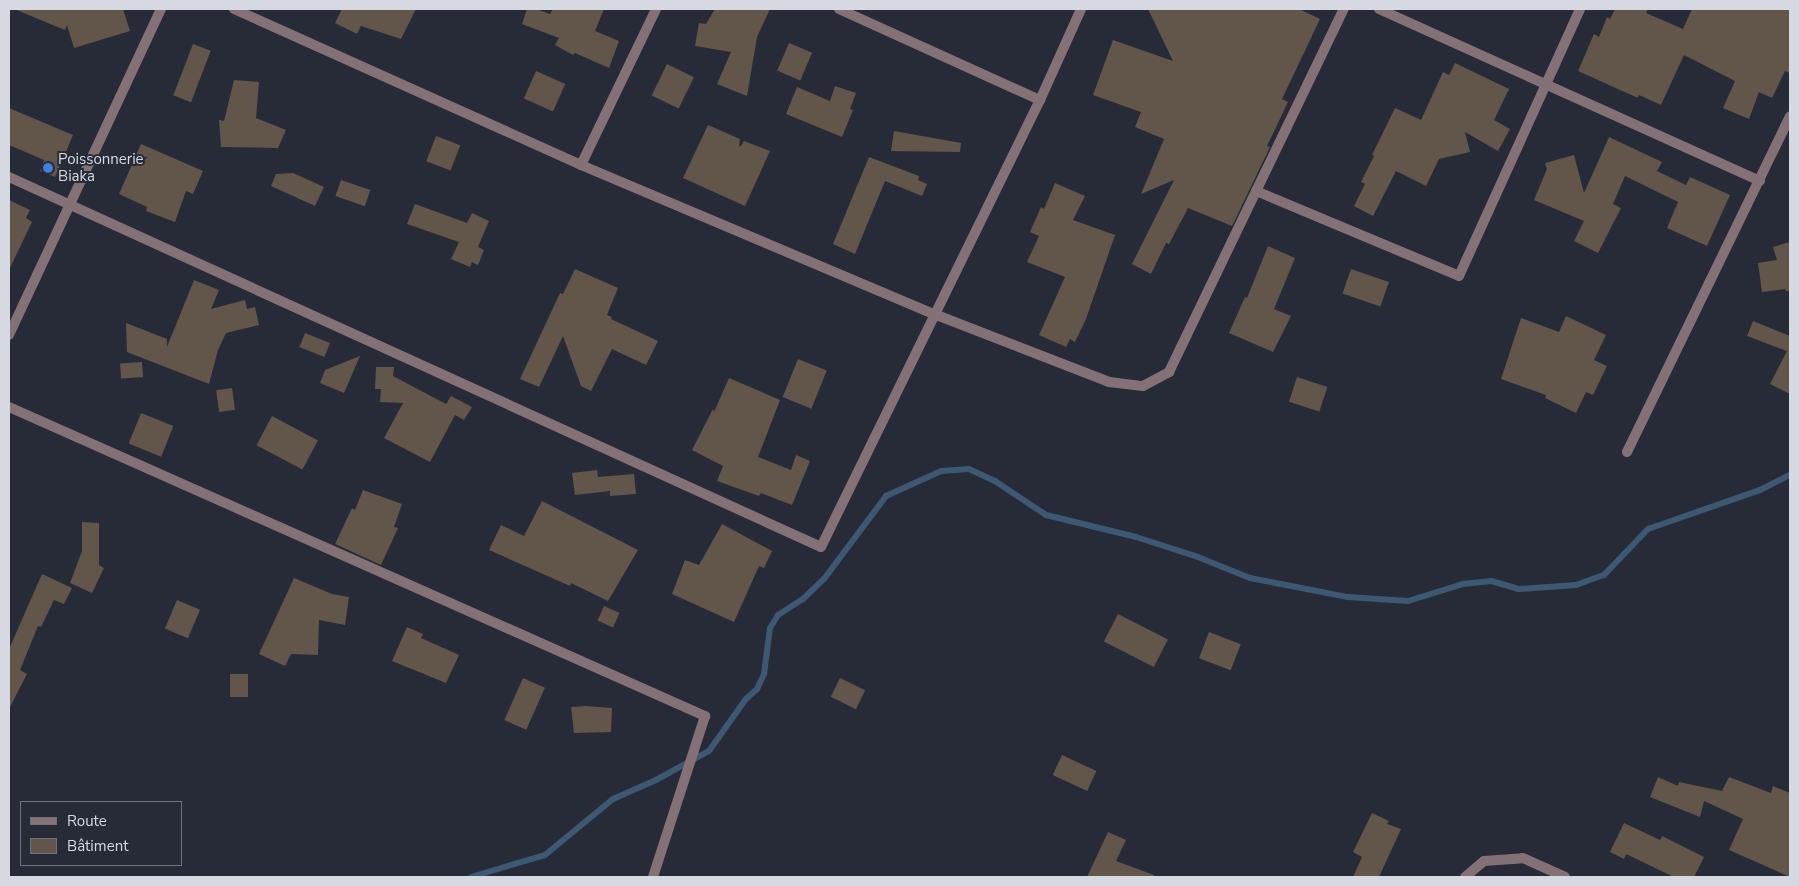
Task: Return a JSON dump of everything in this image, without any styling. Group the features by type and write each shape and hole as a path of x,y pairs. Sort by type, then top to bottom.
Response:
{"street":[{"path":"9,335 162,9"},
{"path":"234,9 581,165 934,314 1109,382 1142,386 1169,372 1344,9"},
{"path":"581,165 656,9"},
{"path":"838,9 1040,100"},
{"path":"9,177 820,547 1040,100 1081,9"},
{"path":"1379,9 1760,181"},
{"path":"1256,191 1458,276 1547,85 1580,9"},
{"path":"1627,452 1790,116"},
{"path":"9,407 704,716 653,877"},
{"path":"1465,877 1484,861 1523,858 1565,877"}],"building":[{"path":"14,9 123,9 130,31 74,48 67,25 65,30"},
{"path":"342,9 416,9 401,39 361,26 357,34 335,23"},
{"path":"527,9 536,9 550,14 553,9 604,9 595,31 619,41 609,68 575,53 573,55 555,45 559,38 522,24"},
{"path":"715,9 770,9 757,37 747,96 717,84 731,52 695,46 699,23 706,24"},
{"path":"1148,9 1299,9 1320,19 1282,99 1288,102 1267,146 1270,147 1232,226 1188,208 1169,244 1166,243 1151,274 1132,264 1174,180 1141,194 1164,139 1135,127 1141,112 1093,95 1113,40 1173,61"},
{"path":"1615,9 1648,9 1646,13 1683,29 1692,9 1790,9 1790,73 1785,71 1772,98 1759,92 1749,119 1723,108 1735,81 1684,55 1661,105 1639,95 1638,98 1578,71 1594,34 1599,37 1607,17 1610,19"},
{"path":"789,43 812,53 800,80 777,71"},
{"path":"193,44 211,51 191,102 173,95"},
{"path":"1455,63 1509,89 1494,120 1510,129 1498,151 1465,132 1470,152 1439,159 1426,186 1396,171 1373,216 1354,206 1365,184 1361,182 1374,156 1372,155 1395,108 1421,120 1443,72 1449,75"},
{"path":"667,64 694,77 679,109 652,95"},
{"path":"536,71 565,84 553,111 524,98"},
{"path":"234,80 259,82 256,118 286,130 278,148 221,147 219,120 224,121"},
{"path":"835,86 856,93 850,109 853,110 842,137 786,114 797,87 830,101"},
{"path":"9,108 73,135 55,177 40,171 44,160 9,145"},
{"path":"708,125 740,139 739,146 744,141 770,151 745,206 683,178"},
{"path":"894,131 961,143 960,152 891,151"},
{"path":"436,136 460,145 451,171 426,161"},
{"path":"1609,137 1662,162 1657,171 1686,185 1690,177 1730,195 1707,246 1667,228 1678,202 1625,176 1613,204 1621,208 1598,253 1574,241 1584,221 1534,200 1547,169 1545,163 1574,155 1584,193"},
{"path":"141,144 203,171 193,194 186,191 175,222 146,211 147,207 119,194"},
{"path":"869,157 919,176 918,180 927,184 922,196 885,181 855,254 833,244"},
{"path":"293,173 324,187 315,206 271,186 276,174"},
{"path":"341,180 370,190 365,206 335,196"},
{"path":"1055,183 1085,196 1073,220 1115,235 1086,319 1075,342 1070,339 1066,347 1039,335 1065,277 1027,262 1039,236 1030,232 1041,207 1044,209"},
{"path":"9,200 30,210 26,218 32,222 9,270"},
{"path":"415,204 467,223 472,213 489,221 478,247 484,250 478,265 472,262 470,267 451,259 459,242 407,224"},
{"path":"1790,242 1790,291 1785,289 1762,292 1758,263 1777,260 1773,247"},
{"path":"1268,246 1295,258 1274,309 1291,316 1273,352 1229,333 1245,297 1247,298"},
{"path":"575,269 618,288 607,315 612,317 611,319 658,341 646,365 612,349 591,391 581,386 563,336 539,387 520,379 560,293 563,294"},
{"path":"1351,269 1389,282 1380,307 1343,294"},
{"path":"194,280 219,290 211,309 245,300 247,309 255,307 259,325 226,333 218,350 209,384 127,352 126,323 167,339 167,347"},
{"path":"1566,316 1606,335 1594,360 1607,366 1593,395 1586,392 1576,413 1545,398 1546,395 1501,379 1521,318 1559,332"},
{"path":"1753,321 1790,336 1790,394 1770,384 1787,351 1747,336"},
{"path":"305,333 330,343 324,357 299,347"},
{"path":"360,356 344,393 320,383 325,370"},
{"path":"798,359 827,371 811,409 783,397"},
{"path":"142,362 143,377 121,378 120,364"},
{"path":"376,367 394,367 393,376 446,404 451,396 472,407 464,420 455,415 430,462 384,438 403,403 380,402 381,389 375,389"},
{"path":"1297,377 1327,387 1319,412 1289,402"},
{"path":"729,378 780,400 758,457 791,470 796,455 810,461 792,505 761,493 759,496 717,481 723,466 692,450 713,409 714,412"},
{"path":"232,388 235,410 219,412 216,390"},
{"path":"141,413 173,426 161,457 129,444"},
{"path":"272,416 318,440 302,470 257,445"},
{"path":"597,470 598,477 634,474 636,494 610,496 610,491 575,495 572,473"},
{"path":"363,490 402,504 394,527 398,528 381,565 335,544 352,508 355,510"},
{"path":"542,501 638,550 608,601 571,583 570,586 489,550 501,525 524,536"},
{"path":"82,522 99,523 99,565 104,568 92,593 70,583 82,551"},
{"path":"722,524 772,551 764,568 759,566 734,622 672,594 685,560 699,565"},
{"path":"42,574 72,588 64,604 54,600 41,627 38,626 20,670 27,674 9,709 9,649"},
{"path":"294,578 332,594 349,597 345,625 319,620 318,655 291,654 285,666 259,654"},
{"path":"177,600 200,610 188,638 165,629"},
{"path":"604,606 620,613 613,628 597,621"},
{"path":"1118,614 1168,639 1154,667 1104,642"},
{"path":"407,627 423,634 421,638 459,655 446,683 392,661"},
{"path":"1209,632 1241,644 1231,670 1199,658"},
{"path":"230,674 248,674 248,697 230,697"},
{"path":"523,678 545,688 526,730 504,720"},
{"path":"840,678 865,690 856,709 831,697"},
{"path":"571,707 612,708 611,732 574,733"},
{"path":"1062,755 1096,771 1087,791 1053,775"},
{"path":"1658,777 1678,786 1679,782 1722,791 1729,777 1771,793 1773,786 1790,793 1790,877 1729,850 1743,819 1704,801 1700,817 1650,797"},
{"path":"1372,813 1389,821 1387,824 1401,829 1379,877 1353,877 1362,857 1353,852"},
{"path":"1624,823 1660,840 1662,836 1704,857 1694,877 1674,877 1626,854 1624,859 1610,852"},
{"path":"1108,832 1126,840 1116,861 1154,875 1154,877 1087,877"}],"waterway":[{"path":"471,877 545,855 613,799 656,780 709,751 746,699 757,689 764,674 770,628 778,615 803,599 824,579 886,496 941,471 969,469 995,481 1046,515 1136,537 1198,557 1250,578 1348,597 1408,601 1463,584 1491,581 1519,589 1576,585 1604,575 1648,529 1760,490 1790,475"}],"place":[{"name":"Poissonnerie Biaka","path":"48,168"}]}
